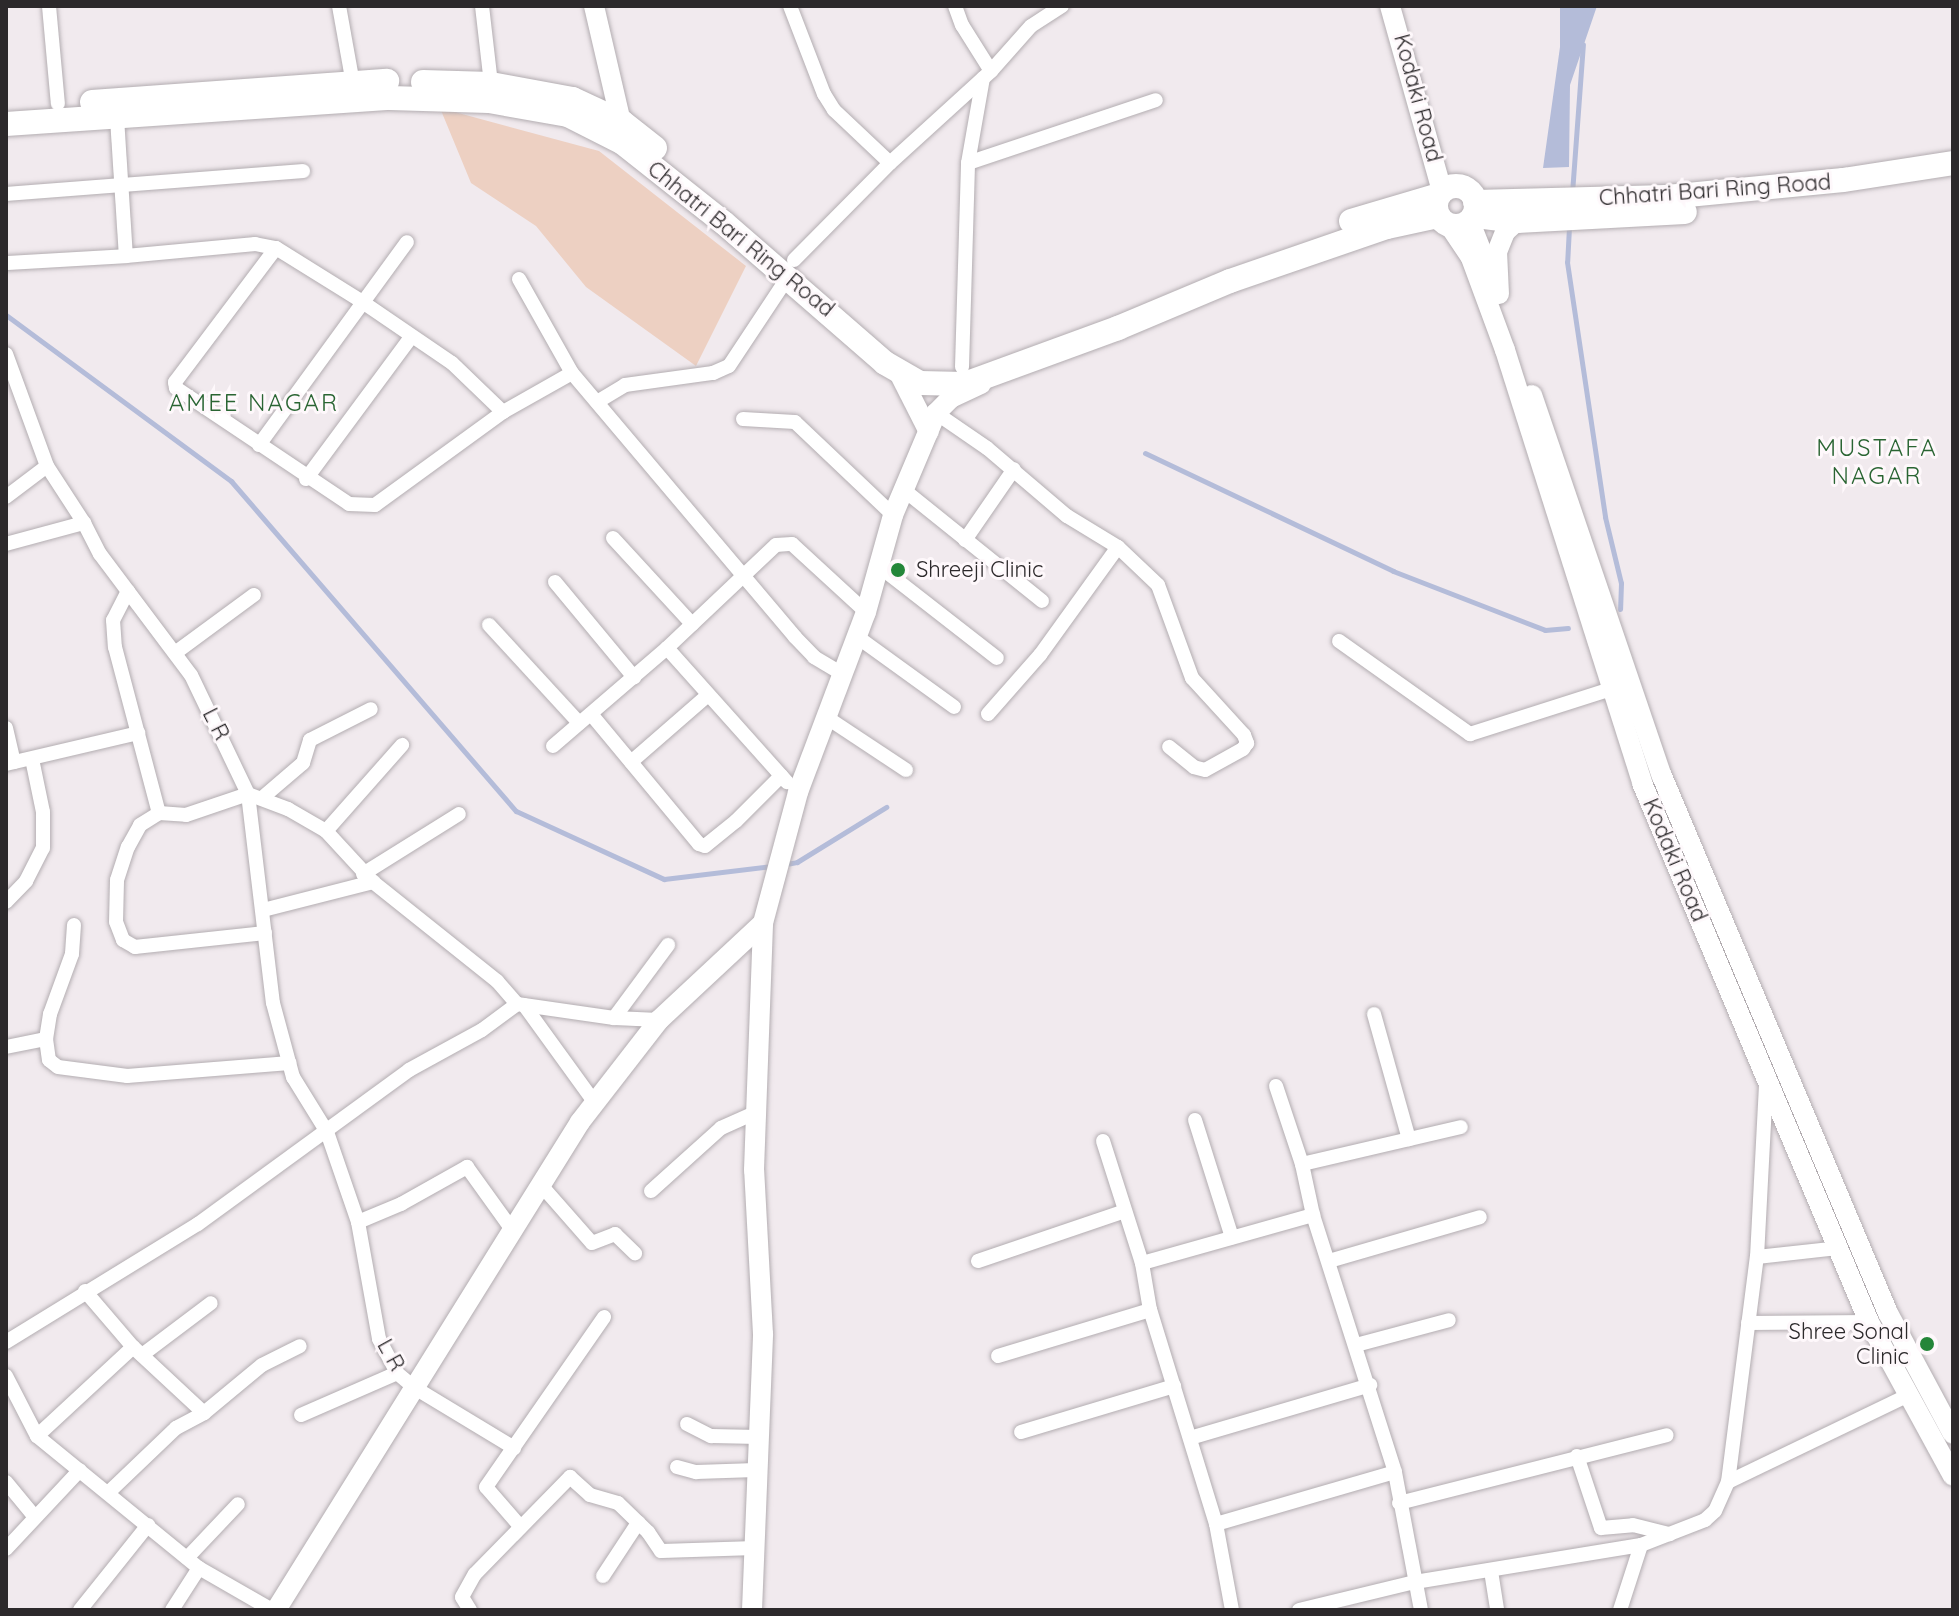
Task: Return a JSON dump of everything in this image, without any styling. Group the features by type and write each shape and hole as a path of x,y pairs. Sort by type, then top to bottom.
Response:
{"main road":[{"path":"594,6 623,132"},
{"name":"Kodaki Road","path":"1394,14 1471,258 1505,350 1642,783 1869,1322 1953,1476"},
{"name":"Chhatri Bari Ring Road","path":"6,108 390,81 491,84 573,99 623,132 895,350 924,366 962,367 1112,312 1224,266 1383,210 1682,195 1843,180 1953,163"},
{"name":"Chhatri Bari Ring Road","path":"6,124 390,98 489,101 568,115 623,132"},
{"name":"Chhatri Bari Ring Road","path":"791,269 885,363 920,383 965,384 1230,281 1455,207 1517,221 1668,213 1845,197 1953,180"},
{"name":"Kodaki Road","path":"1455,207 1499,294 1662,776 1888,1313 1953,1434"},
{"name":"Kodaki Road","path":"1499,294 1497,252 1505,232 1517,221"},
{"path":"752,1610 763,1334 754,1170 763,923 798,792 866,612 893,515 933,422 951,398 1020,364"},
{"path":"898,371 933,422"},
{"path":"274,1610 595,1103 659,1020 763,923"}],"street":[{"path":"49,6 58,104"},
{"path":"339,6 353,84"},
{"path":"482,6 491,84"},
{"path":"790,6 824,94 834,110 890,163"},
{"path":"955,6 987,74 968,163 962,367"},
{"path":"597,402 625,385 713,373 729,366 791,269 890,163 987,74 1031,26 1062,6"},
{"path":"968,163 1156,100"},
{"path":"117,118 126,256"},
{"path":"6,194 123,182 303,171"},
{"path":"259,445 361,301 407,242"},
{"path":"6,263 255,244 276,248 452,363 503,412"},
{"path":"276,248 175,382 179,392 306,479 349,504 375,505 503,412 572,373"},
{"path":"519,279 572,373 805,647 842,674"},
{"path":"306,479 411,337"},
{"name":"L R","path":"6,354 47,466 100,554 198,688 255,796 273,1003 293,1077 327,1132 358,1222 379,1339 397,1373 415,1388 514,1448"},
{"path":"743,419 795,422 893,515"},
{"path":"933,422 1014,469 1067,516 1118,547 1158,585 1192,678 1247,743 1243,749 1205,770 1194,767 1169,747"},
{"path":"6,497 47,466"},
{"path":"965,540 1014,469"},
{"path":"904,490 1042,601"},
{"path":"6,544 84,523"},
{"path":"613,538 692,624"},
{"path":"553,746 667,648 776,545 792,544 866,612"},
{"path":"988,714 1040,655 1118,547"},
{"path":"880,567 997,658"},
{"path":"555,582 634,677"},
{"path":"128,591 113,620 115,647 159,813"},
{"path":"175,653 254,595"},
{"path":"489,625 631,762 699,844 705,846 736,821 781,776"},
{"path":"856,636 954,707"},
{"path":"1339,641 1470,734 1611,689"},
{"path":"667,648 798,792"},
{"path":"631,762 708,695"},
{"path":"265,933 135,947 123,940 116,922 117,880 128,847 140,825 159,813 186,815 255,796 303,763 310,740 371,709"},
{"path":"826,717 906,770"},
{"path":"6,728 10,763 138,733"},
{"path":"326,831 402,745"},
{"path":"6,902 26,881 43,848 43,812 32,759"},
{"path":"255,796 326,831 368,878 497,981 520,1005 595,1103"},
{"path":"263,910 368,878 459,814"},
{"path":"74,925 72,954 50,1014 46,1039 49,1060 58,1067 127,1076 289,1063"},
{"path":"614,1018 668,945"},
{"path":"6,1342 198,1224 409,1070 520,1005 614,1018 659,1020"},
{"path":"1374,1014 1409,1139"},
{"path":"6,1047 46,1039"},
{"path":"1299,1610 1415,1582 1641,1545 1705,1520 1715,1511 1728,1482 1757,1257 1767,1079"},
{"path":"1276,1086 1302,1164 1313,1215 1370,1385 1395,1472 1421,1610"},
{"path":"651,1191 721,1128 755,1113"},
{"path":"1195,1120 1232,1237"},
{"path":"1302,1164 1461,1127"},
{"path":"1103,1141 1142,1263 1150,1310 1216,1524 1232,1610"},
{"path":"358,1222 401,1204 467,1167 513,1231"},
{"path":"541,1185 592,1243 615,1234 635,1253"},
{"path":"978,1261 1125,1211"},
{"path":"1142,1263 1313,1215"},
{"path":"1329,1261 1480,1217"},
{"path":"1757,1257 1838,1248"},
{"path":"85,1291 137,1351 204,1413"},
{"path":"37,1436 137,1351 211,1303"},
{"path":"998,1356 1150,1310"},
{"path":"519,1525 486,1487 604,1317"},
{"path":"1356,1345 1449,1320"},
{"path":"1748,1323 1869,1322"},
{"path":"109,1492 159,1441 204,1413 262,1365 300,1346"},
{"path":"301,1415 397,1373"},
{"path":"6,1376 37,1436 199,1568 274,1610"},
{"path":"1190,1438 1370,1385"},
{"path":"1021,1432 1174,1386"},
{"path":"1728,1482 1909,1395"},
{"path":"687,1424 711,1436 759,1437"},
{"path":"1399,1503 1667,1435"},
{"path":"1577,1456 1601,1528 1633,1525 1670,1534"},
{"path":"677,1467 696,1472 756,1470"},
{"path":"6,1549 80,1470"},
{"path":"1216,1524 1395,1472"},
{"path":"470,1610 462,1597 475,1574 519,1525 572,1476 590,1495 612,1500 638,1523 661,1551 669,1554 756,1548"},
{"path":"6,1482 35,1517"},
{"path":"187,1558 238,1504"},
{"path":"603,1576 638,1523"},
{"path":"80,1610 148,1525"},
{"path":"1620,1610 1641,1545"},
{"path":"172,1610 199,1568"},
{"path":"1491,1571 1497,1610"}],"shaded area":[{"path":"440,108 599,151 746,266 696,366 586,287 536,226 471,183"}],"water":[{"path":"1560,6 1597,6 1570,85 1569,167 1543,168 1560,47"}],"waterway":[{"path":"1572,193 1583,44"},
{"path":"1569,227 1567,262 1605,517 1621,583 1620,609"},
{"path":"6,315 231,481 516,811 664,879 772,866"},
{"path":"1145,453 1393,571 1545,630 1568,628"},
{"path":"786,864 797,862 886,807"}],"place":[{"name":"Shreeji Clinic","path":"898,570"},
{"name":"Shree Sonal Clinic","path":"1927,1344"}],"district":[{"name":"AMEE NAGAR","path":"254,403"},
{"name":"MUSTAFA NAGAR","path":"1877,462"}]}
